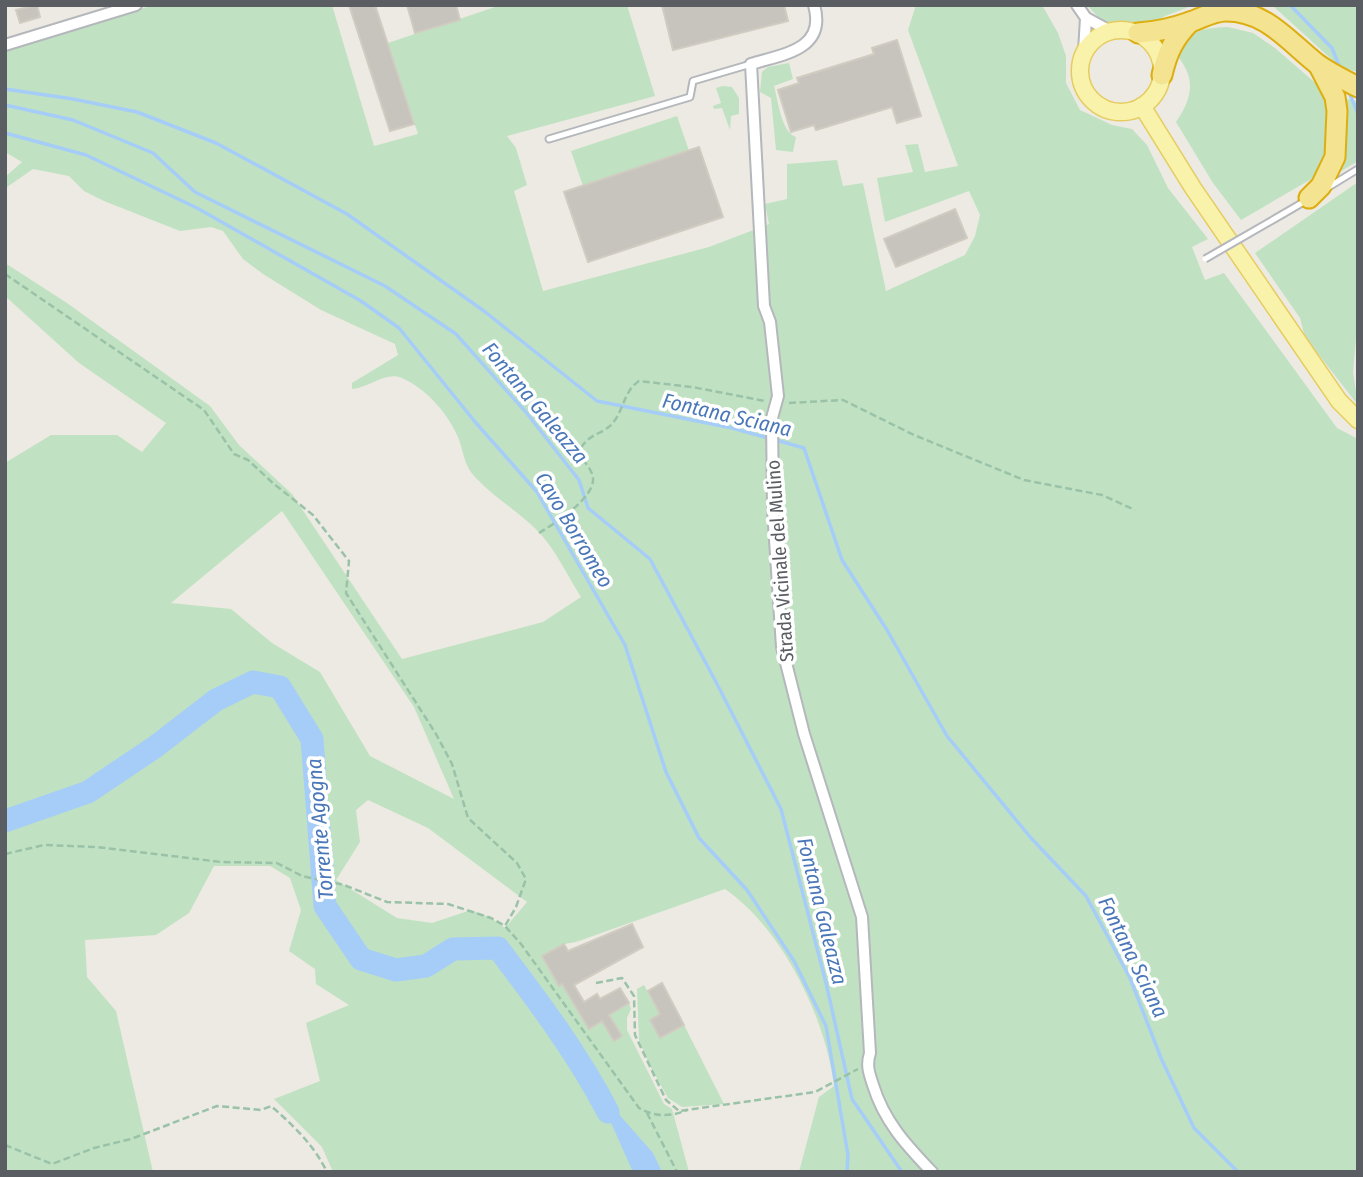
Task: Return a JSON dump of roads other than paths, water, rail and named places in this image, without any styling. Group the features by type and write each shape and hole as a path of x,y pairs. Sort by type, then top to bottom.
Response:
{"highway":[{"path":"1138,33 1157,32 1208,14 1225,11 1266,20 1319,65 1351,84"},
{"path":"1162,75 1167,55 1178,34 1191,22"},
{"path":"1309,198 1321,186 1335,157 1335,97 1319,65"}],"main road":[{"path":"1129,30 1138,33 1149,40 1161,62 1159,87 1152,98 1130,111 1104,109 1092,101 1084,90 1080,78 1080,64 1084,51 1090,42 1110,31 1129,30"},
{"path":"1142,106 1193,188 1331,390 1358,420"}],"street":[{"path":"5,45 136,5"},
{"path":"751,64 802,48 812,39 817,15 814,5"},
{"path":"1077,5 1086,19 1110,31"},
{"path":"1084,51 1086,19"},
{"name":"Strada Vicinale del Mulino","path":"751,64 764,306 769,322 778,396 775,402 772,439 773,509 782,647 803,734 862,917 870,1053 866,1063 887,1120 908,1148 932,1172"}],"lane":[{"path":"549,139 690,97 693,80 751,64"},
{"path":"1205,259 1358,169"}],"water":[{"path":"595,1087 653,1153 662,1172 633,1172"}],"waterway":[{"path":"1290,5 1332,48 1340,68"},
{"name":"Fontana Sciana","path":"5,89 137,112 216,143 347,214 484,311 597,401 732,428 768,438"},
{"path":"1349,92 1358,114"},
{"name":"Fontana Galeazza","path":"5,105 73,120 153,153 195,192 385,286 456,334 525,411 579,480 588,508 650,559 781,809 826,983 852,1099 902,1172"},
{"name":"Cavo Borromeo","path":"5,133 86,155 197,208 361,301 399,328 476,423 537,492 625,645 666,772 699,838 747,890 794,961 826,1026 848,1155 847,1172"},
{"name":"Fontana Sciana","path":"776,440 804,448 842,560 887,630 947,736 1031,838 1086,896 1130,978 1161,1058 1194,1128 1238,1172"},
{"name":"Torrente Agogna","path":"5,821 88,792 155,747 216,700 253,682 280,687 312,739 325,906 361,959 396,970 426,966 453,949 498,948 571,1049 608,1112"}]}
